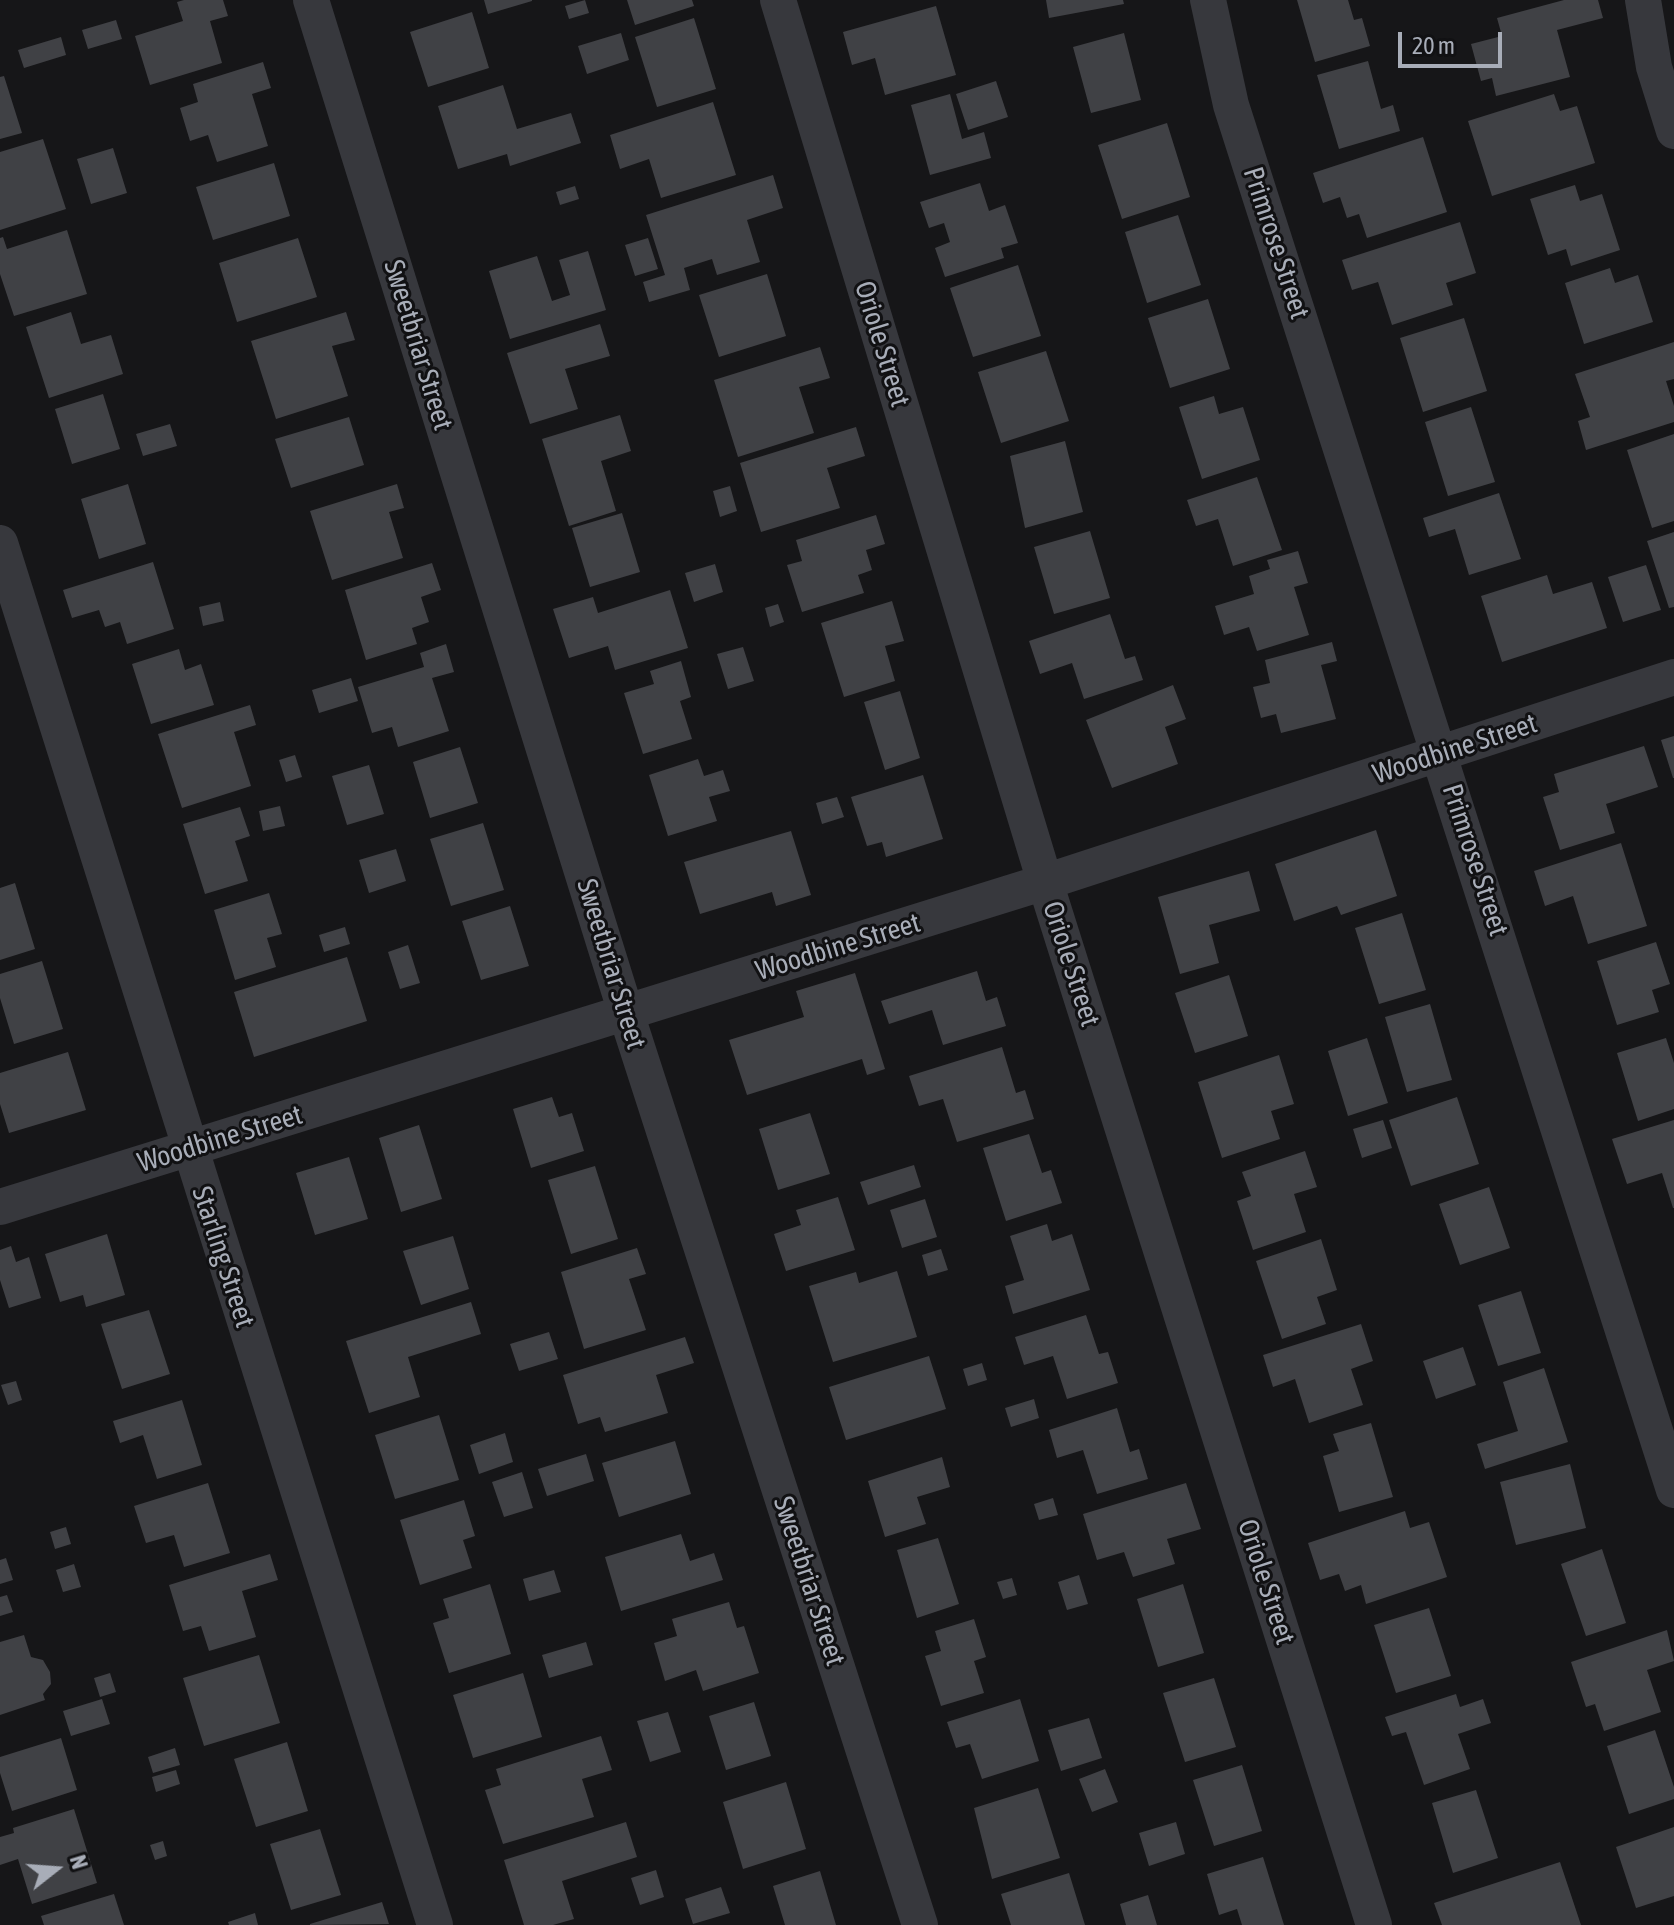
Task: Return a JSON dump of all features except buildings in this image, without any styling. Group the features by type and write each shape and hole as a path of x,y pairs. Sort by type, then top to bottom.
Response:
{"street":[{"name":"Sweetbriar Street","path":"311,0 626,1013 920,1925"},
{"name":"Oriole Street","path":"778,0 1045,882 1374,1925"},
{"name":"Primrose Street","path":"1208,0 1231,105 1674,1490"},
{"path":"1643,0 1654,67 1674,131"},
{"name":"Starling Street","path":"0,543 435,1925"},
{"name":"Woodbine Street","path":"0,1207 1045,882 1674,677"}]}
